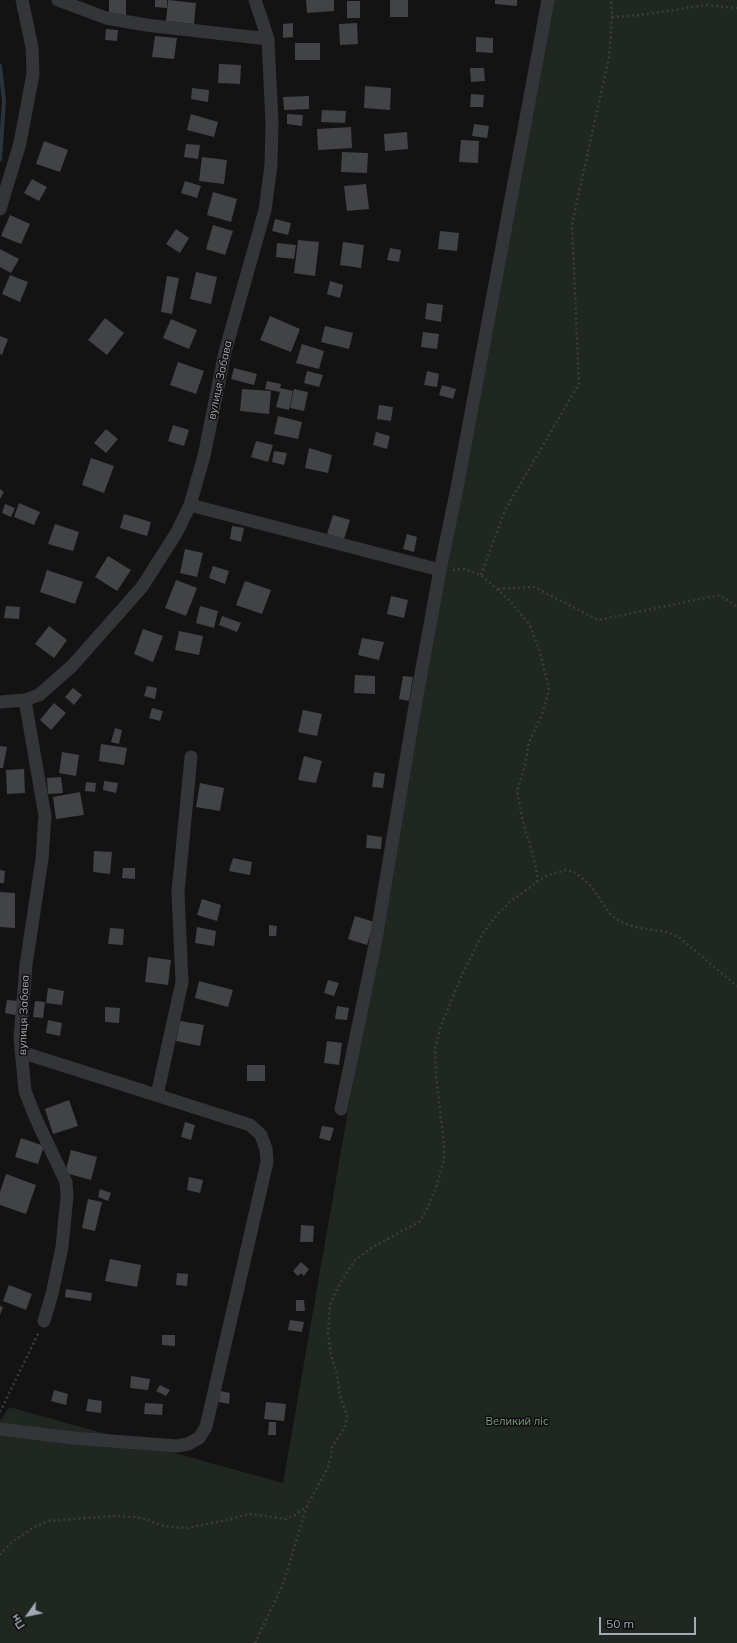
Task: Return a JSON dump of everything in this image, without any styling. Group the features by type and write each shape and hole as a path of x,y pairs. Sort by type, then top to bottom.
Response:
{"street":[{"path":"0,209 20,143 33,74 32,47 22,0 26,0"},
{"path":"58,0 106,18 146,25 268,39"},
{"name":"вулиця Забава","path":"0,702 25,700 38,695 72,666 142,587 177,532 190,505 204,456 225,352 264,210 271,165 272,123 268,39 255,0"},
{"path":"341,1109 375,945 414,712 548,0"},
{"path":"190,505 440,570"},
{"name":"вулиця Забава","path":"25,700 45,816 42,859 26,965 20,1038 24,1091 66,1182 68,1196 62,1247 52,1294 44,1321"},
{"path":"157,1095 182,982 178,892 191,757"},
{"path":"0,1429 74,1438 176,1446 188,1444 199,1438 206,1428 267,1162 266,1149 260,1135 250,1125 21,1052"}],"path":[{"path":"481,575 505,510 579,384 572,224 609,57 612,0"},
{"path":"612,17 640,15 706,5 737,8"},
{"path":"440,570 464,570 481,575 509,600 530,625 541,656 548,690 542,715 530,742 525,766 517,792 524,826 537,872 537,883"},
{"path":"497,589 534,588 598,620 720,595 737,607"},
{"path":"255,1643 283,1584 307,1506 328,1466 332,1447 345,1428 348,1416 340,1395 330,1347 328,1334 330,1305 337,1289 354,1261 371,1248 419,1222 426,1211 437,1185 444,1159 444,1145 436,1076 435,1049 441,1026 460,979 483,933 496,916 511,901 556,872 566,870 576,873 590,885 611,915 621,922 635,927 667,932 680,938 737,986"},
{"path":"0,1412 44,1321"},
{"path":"0,1555 12,1542 34,1527 48,1521 114,1516 134,1517 147,1519 156,1524 187,1528 250,1514 286,1519 295,1515 307,1506"}],"green space":[{"name":"Великий ліс","path":"547,0 737,0 737,1643 0,1643 0,1421 9,1407 283,1483 460,470"}],"building":[{"path":"109,0 126,0 126,16 109,16"},
{"path":"155,0 167,0 167,8 155,7"},
{"path":"168,0 196,3 194,24 166,21"},
{"path":"306,0 334,0 334,11 307,13"},
{"path":"390,0 408,0 408,17 390,17"},
{"path":"495,0 517,0 517,6 495,4"},
{"path":"347,1 360,1 360,18 347,18"},
{"path":"293,23 293,37 283,38 283,24"},
{"path":"357,23 358,44 340,45 339,24"},
{"path":"106,29 118,30 117,41 105,40"},
{"path":"155,36 177,38 174,59 152,57"},
{"path":"476,37 493,38 493,53 476,52"},
{"path":"295,43 320,43 320,60 295,60"},
{"path":"219,64 241,65 240,84 218,83"},
{"path":"470,68 484,68 485,81 471,82"},
{"path":"365,86 391,88 390,110 364,108"},
{"path":"192,88 209,90 208,102 191,99"},
{"path":"471,94 484,95 483,107 470,107"},
{"path":"309,96 309,109 284,110 283,97"},
{"path":"322,110 346,111 345,123 321,122"},
{"path":"191,114 218,122 214,137 187,130"},
{"path":"287,114 303,115 302,126 287,124"},
{"path":"474,124 489,126 487,138 472,136"},
{"path":"351,127 352,148 318,150 317,129"},
{"path":"407,132 408,149 385,151 384,134"},
{"path":"461,140 479,141 478,163 459,162"},
{"path":"44,141 68,150 60,172 36,164"},
{"path":"186,144 200,145 198,159 184,157"},
{"path":"342,152 368,153 367,173 341,172"},
{"path":"202,157 227,160 224,184 199,181"},
{"path":"32,179 47,187 39,201 24,193"},
{"path":"185,181 201,186 197,198 181,193"},
{"path":"366,184 369,209 347,211 344,186"},
{"path":"213,192 237,199 231,222 207,215"},
{"path":"10,215 30,224 21,244 1,236"},
{"path":"275,219 291,223 288,235 272,231"},
{"path":"213,225 233,231 225,255 206,249"},
{"path":"176,229 189,238 180,253 166,244"},
{"path":"440,231 459,233 457,251 438,249"},
{"path":"298,240 319,242 315,276 294,273"},
{"path":"343,242 364,245 361,268 340,265"},
{"path":"277,243 296,245 294,259 276,257"},
{"path":"390,248 401,250 399,262 387,260"},
{"path":"0,249 19,259 11,273 0,267"},
{"path":"196,272 217,277 211,304 190,299"},
{"path":"10,275 28,282 20,302 2,294"},
{"path":"167,276 179,278 172,314 161,312"},
{"path":"330,281 343,285 340,298 327,294"},
{"path":"427,303 443,305 441,322 425,319"},
{"path":"270,316 300,329 291,352 260,340"},
{"path":"105,318 124,333 107,355 88,340"},
{"path":"171,319 197,330 189,349 163,338"},
{"path":"325,326 353,333 349,349 321,342"},
{"path":"423,332 439,334 437,349 421,347"},
{"path":"0,336 8,339 2,355 0,354"},
{"path":"302,344 324,351 319,369 296,363"},
{"path":"178,362 204,371 196,394 170,385"},
{"path":"234,368 257,374 254,385 231,379"},
{"path":"307,371 323,375 319,387 304,383"},
{"path":"427,371 439,374 437,387 424,385"},
{"path":"267,381 281,384 280,388 293,391 289,410 276,407 280,392 265,389"},
{"path":"442,385 456,389 453,399 439,395"},
{"path":"242,389 271,391 269,414 240,411"},
{"path":"294,389 308,392 304,411 290,408"},
{"path":"379,405 393,407 391,421 377,419"},
{"path":"278,416 302,422 298,439 274,434"},
{"path":"173,425 189,430 184,446 168,441"},
{"path":"106,429 118,439 106,453 94,443"},
{"path":"376,432 390,436 387,449 373,445"},
{"path":"256,441 273,445 268,462 251,457"},
{"path":"309,448 332,455 328,473 305,468"},
{"path":"274,451 287,453 284,465 272,462"},
{"path":"91,458 114,466 104,493 82,485"},
{"path":"0,489 4,492 0,499"},
{"path":"19,503 40,512 34,525 14,517"},
{"path":"5,504 15,508 11,517 2,513"},
{"path":"124,514 151,522 147,536 120,528"},
{"path":"333,515 350,520 344,539 327,534"},
{"path":"55,524 79,532 73,551 48,544"},
{"path":"232,526 244,528 241,542 230,539"},
{"path":"407,534 417,537 414,552 403,549"},
{"path":"185,549 203,553 197,577 180,573"},
{"path":"108,556 131,570 117,591 95,577"},
{"path":"213,566 229,571 225,584 209,578"},
{"path":"47,570 83,582 75,604 40,592"},
{"path":"176,580 197,588 186,616 165,608"},
{"path":"245,581 271,590 262,614 236,605"},
{"path":"391,596 408,600 404,618 387,614"},
{"path":"6,606 20,607 19,619 4,618"},
{"path":"200,606 218,611 214,628 196,623"},
{"path":"222,616 241,623 237,632 219,625"},
{"path":"49,626 67,640 54,658 35,644"},
{"path":"143,629 163,636 153,662 134,654"},
{"path":"179,631 203,636 199,655 175,650"},
{"path":"362,638 384,642 379,660 358,655"},
{"path":"355,675 375,676 375,694 354,693"},
{"path":"403,676 413,677 409,701 399,699"},
{"path":"147,686 157,688 155,699 144,696"},
{"path":"73,688 82,695 74,705 65,697"},
{"path":"54,703 66,713 51,730 40,720"},
{"path":"152,708 163,711 160,721 149,718"},
{"path":"303,710 322,714 317,736 298,732"},
{"path":"115,728 122,730 119,744 111,742"},
{"path":"101,744 127,748 124,765 99,761"},
{"path":"0,746 7,747 3,768 0,768"},
{"path":"62,752 79,755 76,776 59,773"},
{"path":"304,756 322,761 316,783 298,780"},
{"path":"24,769 25,793 7,794 6,770"},
{"path":"374,772 385,774 383,788 372,787"},
{"path":"61,777 63,793 48,794 47,778"},
{"path":"104,781 118,783 116,793 103,790"},
{"path":"86,782 96,783 95,792 85,791"},
{"path":"200,783 224,788 220,811 196,807"},
{"path":"80,792 84,815 56,819 53,797"},
{"path":"367,835 382,837 381,849 366,848"},
{"path":"94,851 112,852 110,874 93,872"},
{"path":"233,858 252,862 250,875 229,871"},
{"path":"123,868 135,868 135,879 122,878"},
{"path":"0,870 5,871 4,883 0,883"},
{"path":"0,892 15,893 15,928 0,927"},
{"path":"202,899 221,905 217,921 197,915"},
{"path":"355,916 374,922 367,945 348,939"},
{"path":"269,925 277,926 276,936 269,936"},
{"path":"197,927 216,931 214,946 195,943"},
{"path":"110,928 124,929 123,945 108,944"},
{"path":"148,957 171,960 168,985 145,982"},
{"path":"328,980 339,983 334,996 324,993"},
{"path":"199,981 233,990 228,1007 195,998"},
{"path":"48,988 64,991 62,1005 46,1003"},
{"path":"7,1000 18,1001 16,1015 5,1013"},
{"path":"35,1001 45,1002 43,1018 33,1017"},
{"path":"337,1006 349,1008 347,1020 335,1019"},
{"path":"105,1007 120,1008 119,1023 105,1022"},
{"path":"48,1020 62,1023 60,1036 46,1033"},
{"path":"180,1021 204,1025 200,1046 176,1041"},
{"path":"327,1041 342,1043 339,1065 324,1063"},
{"path":"247,1065 265,1065 265,1081 247,1081"},
{"path":"69,1100 78,1126 53,1134 45,1109"},
{"path":"185,1122 195,1125 191,1140 181,1137"},
{"path":"322,1126 334,1128 330,1141 319,1138"},
{"path":"21,1138 44,1146 38,1164 15,1157"},
{"path":"71,1150 97,1157 91,1180 65,1173"},
{"path":"6,1174 36,1185 26,1214 0,1205 0,1192"},
{"path":"189,1177 203,1180 200,1193 187,1190"},
{"path":"100,1189 111,1193 108,1201 98,1197"},
{"path":"88,1199 102,1202 95,1231 82,1228"},
{"path":"301,1225 314,1226 313,1242 300,1242"},
{"path":"110,1259 141,1265 137,1287 105,1281"},
{"path":"301,1262 309,1269 304,1276 301,1273 298,1276 293,1271"},
{"path":"177,1273 188,1274 187,1286 176,1285"},
{"path":"9,1285 32,1294 26,1310 3,1301"},
{"path":"66,1289 92,1293 91,1301 65,1297"},
{"path":"296,1300 304,1300 305,1311 296,1311"},
{"path":"0,1306 3,1307 0,1315"},
{"path":"290,1320 304,1322 302,1332 288,1330"},
{"path":"162,1335 175,1335 175,1346 162,1345"},
{"path":"131,1376 150,1379 148,1390 130,1388"},
{"path":"160,1385 170,1390 166,1396 156,1391"},
{"path":"54,1390 68,1394 66,1405 51,1401"},
{"path":"220,1391 230,1393 229,1404 219,1402"},
{"path":"88,1399 102,1401 101,1413 86,1411"},
{"path":"266,1402 286,1404 284,1421 264,1419"},
{"path":"145,1403 163,1404 162,1415 144,1414"},
{"path":"269,1422 276,1422 276,1435 268,1435"}],"waterway":[{"path":"0,66 4,101 0,159"}]}
